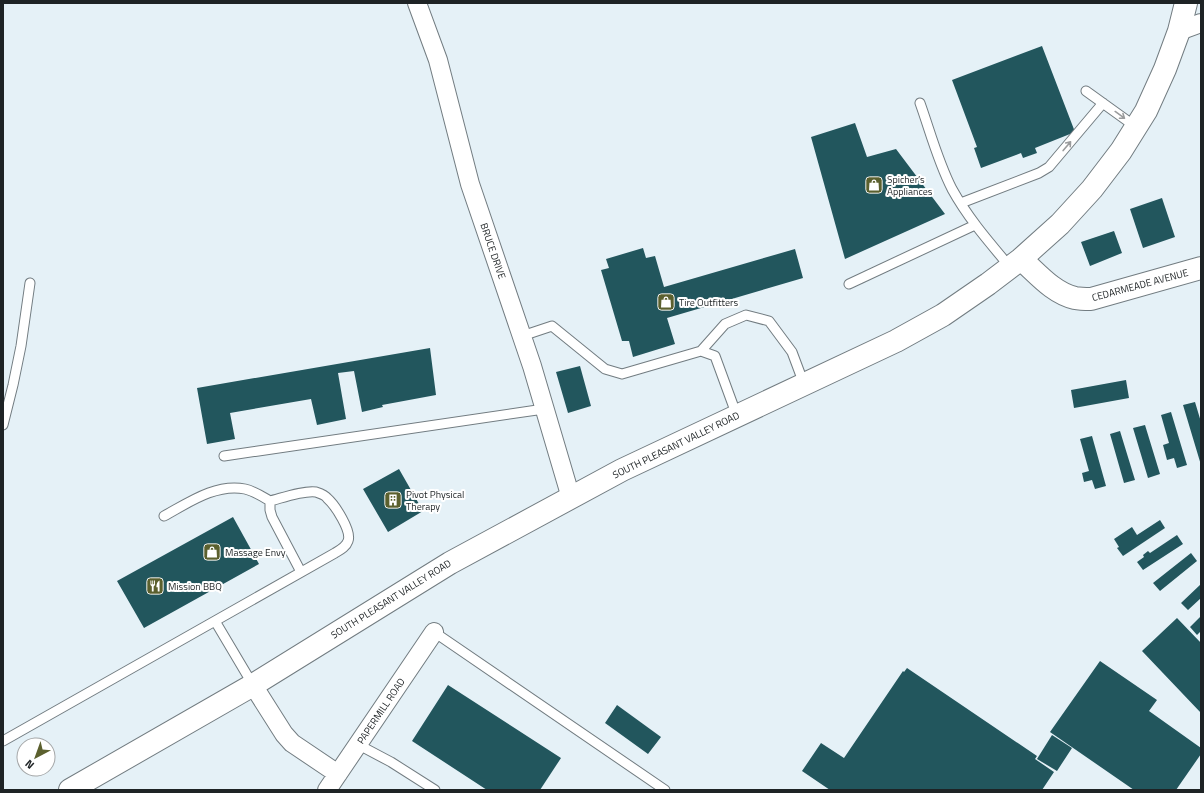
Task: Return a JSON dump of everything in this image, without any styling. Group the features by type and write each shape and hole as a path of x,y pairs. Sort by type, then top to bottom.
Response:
{"street":[{"name":"BRUCE DRIVE","path":"417,3 438,60 470,184 522,336 571,498"},
{"path":"1179,31 1186,3"},
{"path":"1179,31 1201,23"},
{"name":"SOUTH PLEASANT VALLEY ROAD","path":"70,790 253,685 450,563 622,470 896,341 943,315 1016,263 1060,224 1092,189 1121,152 1146,111 1165,69 1179,31"},
{"name":"CEDARMEADE AVENUE","path":"1016,263 1061,294 1076,298 1091,299 1201,268"},
{"name":"PAPERMILL ROAD","path":"327,790 434,632"},
{"path":"253,685 284,734 292,743 338,774"}],"lane":[{"path":"1086,90 1136,127"},
{"path":"920,103 945,173 961,203 975,226 1016,263"},
{"path":"961,203 1039,173 1049,167 1103,104"},
{"path":"849,284 975,226"},
{"path":"3,425 21,346 30,283"},
{"path":"522,336 552,326 605,369 622,374 701,351 725,324 746,315 769,321 792,352 804,384"},
{"path":"701,351 715,356 737,416"},
{"path":"224,456 544,409"},
{"path":"3,741 343,548 348,542 349,535 347,527 333,504 326,496 315,492 270,501 246,490 236,488 221,490 206,494 164,516"},
{"path":"270,501 272,518 301,572"},
{"path":"215,621 253,685"},
{"path":"434,632 665,790"},
{"path":"357,744 391,762 435,790"}],"building":[{"path":"1042,46 1075,132 1035,148 1037,153 1023,158 1021,153 981,168 974,148 977,147 952,80"},
{"name":"Spicher’s Appliances","path":"855,123 867,157 896,149 945,214 845,259 811,137"},
{"path":"1162,198 1175,237 1143,248 1130,209"},
{"path":"1114,231 1122,253 1090,266 1081,242"},
{"name":"Tire Outfitters","path":"643,248 646,258 655,256 664,287 795,249 803,278 667,318 675,344 633,357 629,341 622,341 601,270 609,268 606,259"},
{"path":"430,348 436,395 382,405 383,407 362,412 354,371 338,373 346,419 317,425 311,399 230,413 235,439 207,444 197,388"},
{"path":"580,366 591,406 568,413 556,372"},
{"path":"1126,380 1129,398 1074,408 1071,390"},
{"path":"1195,402 1201,422 1201,465 1183,405"},
{"path":"1171,412 1187,465 1177,468 1174,458 1167,460 1163,445 1169,443 1161,415"},
{"path":"1145,425 1160,474 1148,478 1133,428"},
{"path":"1120,431 1135,480 1124,483 1110,434"},
{"path":"1092,436 1106,486 1095,489 1092,480 1084,482 1082,473 1089,471 1080,439"},
{"name":"Pivot Physical Therapy","path":"399,469 423,511 388,532 363,489"},
{"path":"233,517 259,564 144,628 117,581"},
{"path":"1160,520 1165,528 1123,556 1117,548 1119,547 1114,539 1132,527 1137,535"},
{"path":"1177,535 1183,544 1143,570 1137,562 1144,557 1143,555 1148,551 1150,553"},
{"path":"1191,553 1197,561 1160,591 1153,583"},
{"path":"1201,584 1201,598 1188,610 1181,603"},
{"path":"1201,616 1201,631 1197,635 1190,627"},
{"path":"1177,618 1201,643 1201,713 1142,651"},
{"path":"1100,661 1157,700 1149,711 1201,748 1201,754 1176,790 1134,790 1050,732"},
{"path":"907,668 1037,756 1035,759 1054,772 1042,790 830,790 802,771 821,743 844,758 903,671 904,672"},
{"path":"448,685 561,758 540,790 487,790 412,741"},
{"path":"617,705 661,737 648,754 605,723"},
{"path":"1052,735 1072,748 1057,771 1037,759"}],"place":[{"name":"Spicher’s Appliances","path":"874,185"},
{"name":"Tire Outfitters","path":"666,302"},
{"name":"Pivot Physical Therapy","path":"393,500"},
{"name":"Massage Envy","path":"212,552"},
{"name":"Mission BBQ","path":"155,586"}]}
